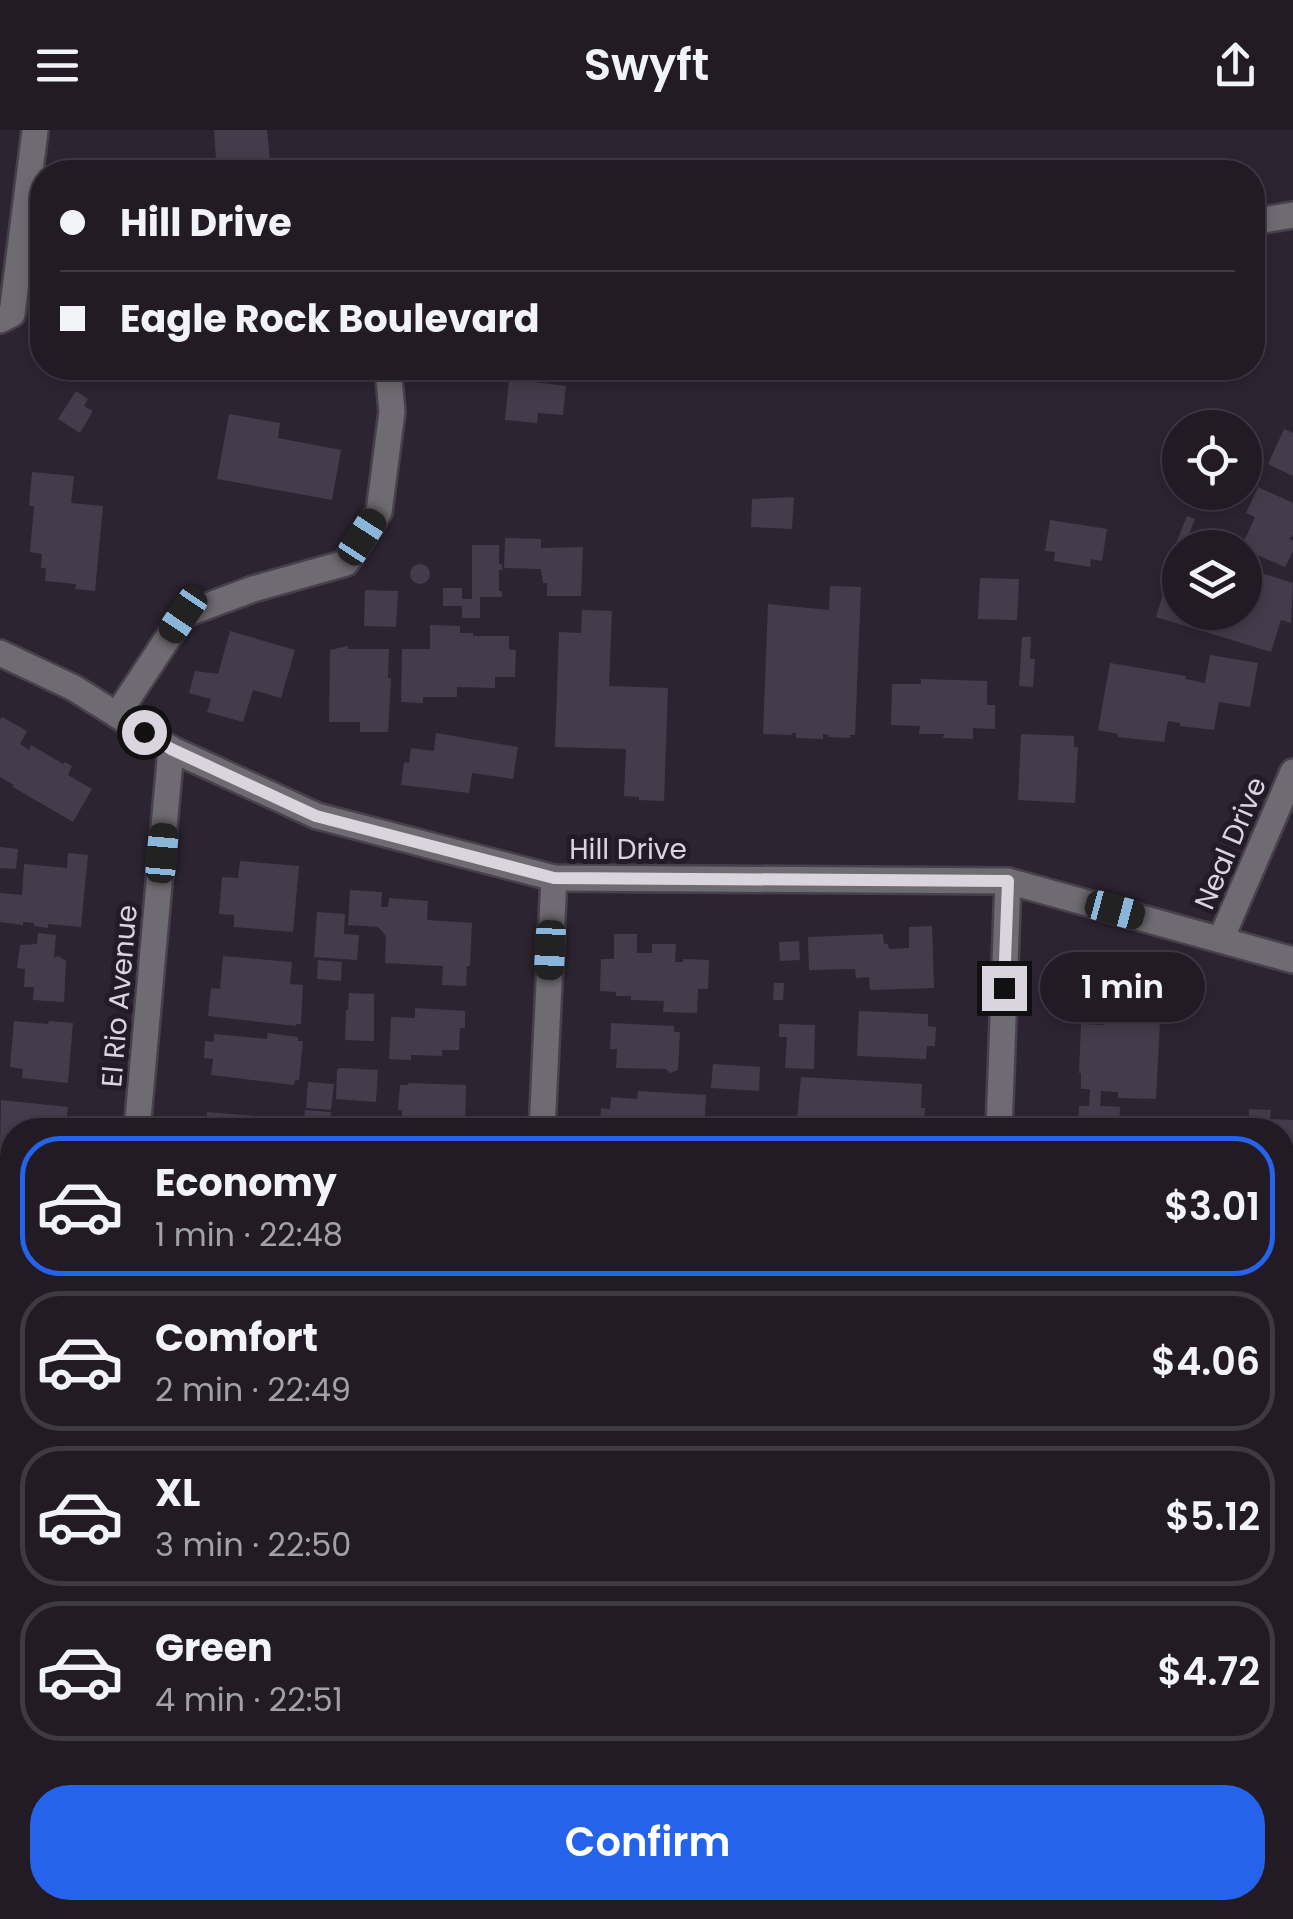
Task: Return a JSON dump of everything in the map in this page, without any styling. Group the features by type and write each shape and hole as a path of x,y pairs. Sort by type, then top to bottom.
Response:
{"street":[{"path":"31,160 35,130"},
{"path":"0,320 12,314 30,170"},
{"path":"1265,220 1293,215"},
{"path":"117,715 183,615 252,589 346,563 379,512 392,412 389,380"},
{"name":"Hill Drive","path":"0,653 74,688 171,749 316,816 554,878 1008,881 1293,960"},
{"name":"El Rio Avenue","path":"138,1118 171,749"},
{"name":"Neal Drive","path":"1221,938 1293,772"},
{"path":"543,1118 554,878"},
{"path":"999,1118 1008,881"}],"building":[{"path":"214,130 267,130 270,160 216,160"},
{"path":"509,380 566,386 563,415 538,413 537,423 505,420"},
{"path":"76,391 88,399 84,406 93,411 80,433 58,419"},
{"path":"229,414 280,423 278,438 341,450 332,500 217,479"},
{"path":"1284,429 1293,433 1293,476 1268,464"},
{"path":"32,472 74,476 71,503 103,506 95,591 75,589 76,584 45,581 42,554 30,552"},
{"path":"1262,489 1293,503 1293,535 1289,539 1293,541 1293,551 1285,567 1262,557 1262,530 1249,530 1255,517 1246,513 1262,510"},
{"path":"794,497 792,529 751,527 752,499"},
{"path":"1187,516 1195,519 1191,530 1181,530"},
{"path":"1050,520 1107,529 1102,561 1091,559 1090,567 1054,561 1055,552 1045,551"},
{"path":"505,538 541,539 541,548 583,547 581,596 547,596 541,569 504,568"},
{"path":"472,545 499,545 502,597 480,597 480,618 462,618 462,606 443,606 443,588 462,588 462,599 472,599"},
{"path":"416,564 424,564 430,574 424,584 416,584 410,578 410,570"},
{"path":"1262,573 1293,583 1291,623 1281,620 1271,652 1199,630 1262,630"},
{"path":"980,578 1019,579 1017,620 978,619"},
{"path":"830,586 861,587 855,735 850,738 823,734 823,739 796,738 796,733 763,734 768,604 829,610"},
{"path":"365,590 398,591 396,627 364,626"},
{"path":"1162,597 1162,619 1156,617"},
{"path":"582,610 612,611 609,686 668,688 664,801 624,796 626,749 555,747 559,632 581,633"},
{"path":"430,625 460,626 460,633 473,636 509,636 509,649 516,650 515,677 495,677 495,688 457,687 457,697 423,697 423,703 401,702 402,649 430,649"},
{"path":"230,631 295,650 281,698 253,690 243,722 207,712 211,699 189,693 195,671 218,674"},
{"path":"1022,637 1031,637 1030,659 1035,659 1033,687 1019,686"},
{"path":"348,646 389,649 388,732 360,732 360,722 329,722 330,650"},
{"path":"1210,655 1258,663 1250,707 1219,702 1214,730 1168,721 1164,742 1118,737 1098,730 1110,663 1205,683"},
{"path":"921,679 987,681 987,705 995,705 995,729 973,728 973,739 943,738 944,734 919,734 920,726 891,725 892,684 921,684"},
{"path":"2,717 27,731 20,744 29,750 31,745 72,766 68,775 92,789 73,822 0,777"},
{"path":"436,733 518,747 513,779 472,773 469,793 401,785 404,762 409,763 411,748 434,751"},
{"path":"1021,734 1074,736 1074,747 1078,747 1075,803 1018,800"},
{"path":"0,847 18,849 16,869 0,868"},
{"path":"68,853 88,855 81,927 48,924 48,928 34,923 0,922 0,893 22,895 24,864 67,868"},
{"path":"240,861 299,866 293,932 234,927 234,915 219,914 222,877 238,878"},
{"path":"350,890 382,892 381,907 388,907 389,898 428,901 427,920 472,923 466,986 442,985 443,966 385,963 386,936 378,927 348,925"},
{"path":"317,912 345,914 344,934 359,935 357,960 314,957"},
{"path":"932,926 934,988 870,990 869,977 856,978 855,969 809,970 808,937 883,934 889,949 909,948 909,927"},
{"path":"38,933 56,935 54,958 66,961 64,1002 33,1000 34,987 24,987 25,969 17,968 20,945 37,944"},
{"path":"614,934 637,934 637,953 652,953 652,944 676,944 675,962 709,960 708,989 698,989 697,1013 663,1012 664,1001 631,1000 631,996 600,991 601,959 614,959"},
{"path":"799,941 800,960 780,961 779,942"},
{"path":"223,956 292,962 290,984 303,985 301,1024 208,1016 211,988 220,989"},
{"path":"318,960 342,962 341,981 317,979"},
{"path":"774,983 784,983 783,1000 773,1000"},
{"path":"349,993 374,994 374,1041 345,1040"},
{"path":"415,1008 465,1011 459,1050 442,1050 442,1056 411,1055 411,1060 389,1059 391,1017 415,1018"},
{"path":"859,1011 928,1014 928,1026 936,1027 935,1046 927,1046 926,1059 857,1056"},
{"path":"1104,1019 1160,1021 1156,1099 1118,1098 1118,1092 1101,1091 1100,1106 1120,1107 1120,1118 1078,1118 1079,1106 1089,1106 1090,1089 1081,1089 1081,1024 1104,1025"},
{"path":"14,1021 73,1023 68,1083 22,1078 23,1069 10,1067"},
{"path":"611,1023 674,1026 674,1032 680,1032 678,1070 670,1073 666,1069 616,1068 617,1049 610,1049"},
{"path":"779,1024 815,1025 814,1069 785,1068 787,1037 779,1037"},
{"path":"268,1033 303,1041 299,1080 294,1085 211,1075 213,1059 204,1058 205,1041 214,1042 214,1034 267,1039"},
{"path":"713,1064 760,1067 759,1091 711,1088"},
{"path":"337,1069 378,1070 376,1102 336,1099"},
{"path":"801,1077 922,1084 925,1118 797,1118"},
{"path":"308,1082 334,1084 331,1110 306,1108"},
{"path":"400,1085 466,1085 465,1118 399,1118 402,1117 402,1110 398,1110"},
{"path":"638,1091 706,1095 705,1118 600,1118 601,1108 610,1109 611,1097 637,1099"},
{"path":"1,1100 68,1107 67,1118 1,1118"},
{"path":"1249,1109 1271,1110 1270,1118 1249,1118"},
{"path":"305,1110 331,1112 330,1118 304,1118"},
{"path":"207,1112 280,1118 206,1118"}],"route":[{"path":"144,732 171,749 316,816 554,878 1008,881 1004,988"}]}
